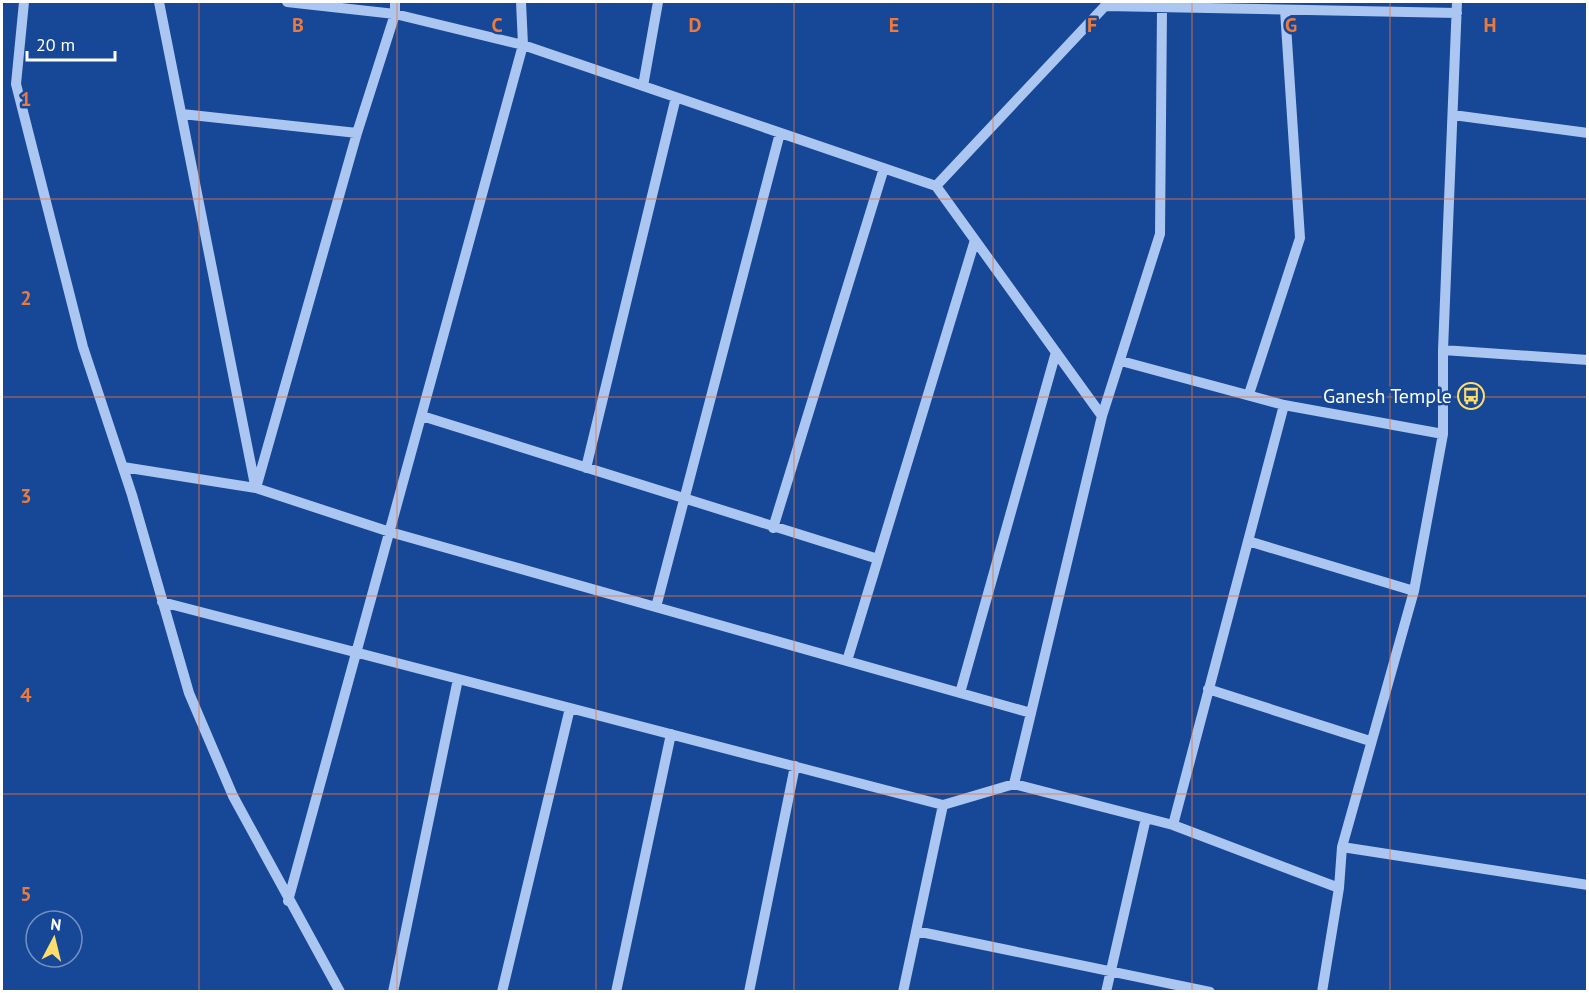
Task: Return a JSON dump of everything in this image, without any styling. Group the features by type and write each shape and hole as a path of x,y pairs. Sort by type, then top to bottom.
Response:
{"street":[{"path":"24,2 16,84 83,347 123,467 189,693 233,796 339,992"},
{"path":"159,2 256,489"},
{"path":"287,2 395,14 523,45 936,186 1102,416"},
{"path":"256,489 357,133 395,14 395,2"},
{"path":"288,901 523,45 521,2"},
{"path":"643,86 658,2"},
{"path":"1093,2 1105,6 1162,8 1457,13"},
{"path":"1322,992 1339,888 1342,847 1414,591 1443,434 1443,350 1457,2"},
{"path":"936,186 1105,6"},
{"path":"1014,784 1102,416 1160,234 1162,8"},
{"path":"1249,394 1300,238 1286,10"},
{"path":"586,468 676,97"},
{"path":"182,114 357,133"},
{"path":"1453,115 1587,134"},
{"path":"656,607 780,133"},
{"path":"773,528 884,168"},
{"path":"847,661 975,240"},
{"path":"1443,350 1587,360"},
{"path":"960,693 1056,352"},
{"path":"1121,362 1284,405 1443,434"},
{"path":"1173,825 1284,405"},
{"path":"422,416 878,560"},
{"path":"123,467 256,489 390,532 1031,713"},
{"path":"1248,541 1414,591"},
{"path":"162,602 943,805 1014,784 1173,825 1339,888"},
{"path":"393,992 458,679"},
{"path":"1208,689 1370,741"},
{"path":"502,992 570,708"},
{"path":"616,992 671,734"},
{"path":"749,992 795,766"},
{"path":"903,992 943,805"},
{"path":"1106,992 1146,818"},
{"path":"1342,847 1587,885"},
{"path":"915,931 1210,992"}],"place":[{"name":"Ganesh Temple","path":"1471,396"}]}
